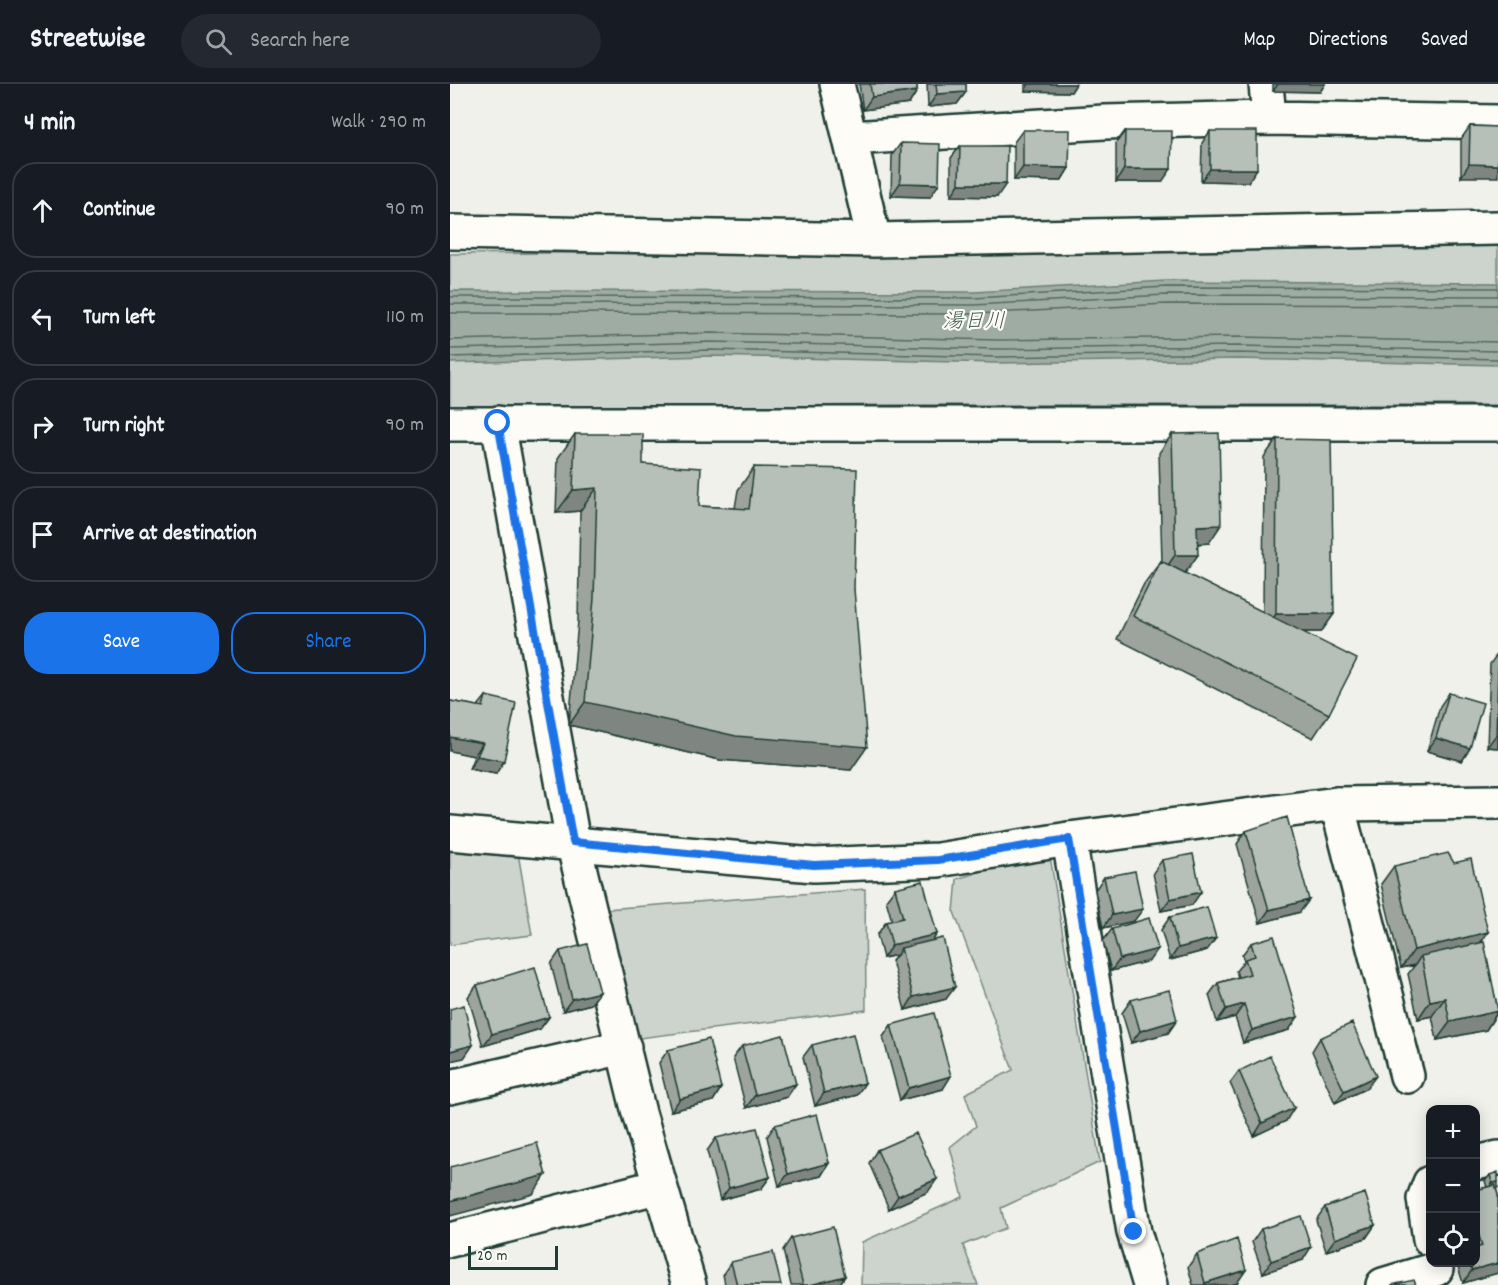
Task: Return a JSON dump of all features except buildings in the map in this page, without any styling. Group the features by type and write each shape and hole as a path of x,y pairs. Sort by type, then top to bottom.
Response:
{"street":[{"path":"837,84 874,240"},
{"path":"1266,84 1269,118"},
{"path":"851,138 1104,122 1269,118 1498,122"},
{"path":"450,231 874,240 1498,228"},
{"path":"498,423 573,842 660,1186 688,1285"},
{"path":"450,424 1498,424"},
{"path":"450,833 573,842 814,865 938,860 1069,839 1337,804 1498,802"},
{"path":"1337,804 1407,1076"},
{"path":"1069,839 1134,1232 1150,1285"},
{"path":"450,1087 624,1047"},
{"path":"1480,1161 1498,1158"},
{"path":"450,1240 660,1186"},
{"path":"1426,1194 1424,1199 1426,1211"},
{"path":"1383,1285 1428,1267"}],"shaded area":[{"path":"1498,229 1498,405 897,405 450,410 450,254 899,249"},
{"path":"450,845 517,847 532,935 450,945"},
{"path":"1049,850 1100,1162 1001,1208 1006,1228 963,1245 978,1285 861,1285 862,1242 963,1197 950,1147 976,1126 965,1094 1013,1070 954,912 957,879"},
{"path":"865,889 866,1010 631,1039 606,909"}],"water":[{"name":"湯日川","path":"1166,281 1498,283 1498,365 1239,359 997,363 711,356 450,363 450,291 974,292"}],"route":[{"path":"498,423 573,842 814,865 938,860 1069,839 1134,1232"}]}
